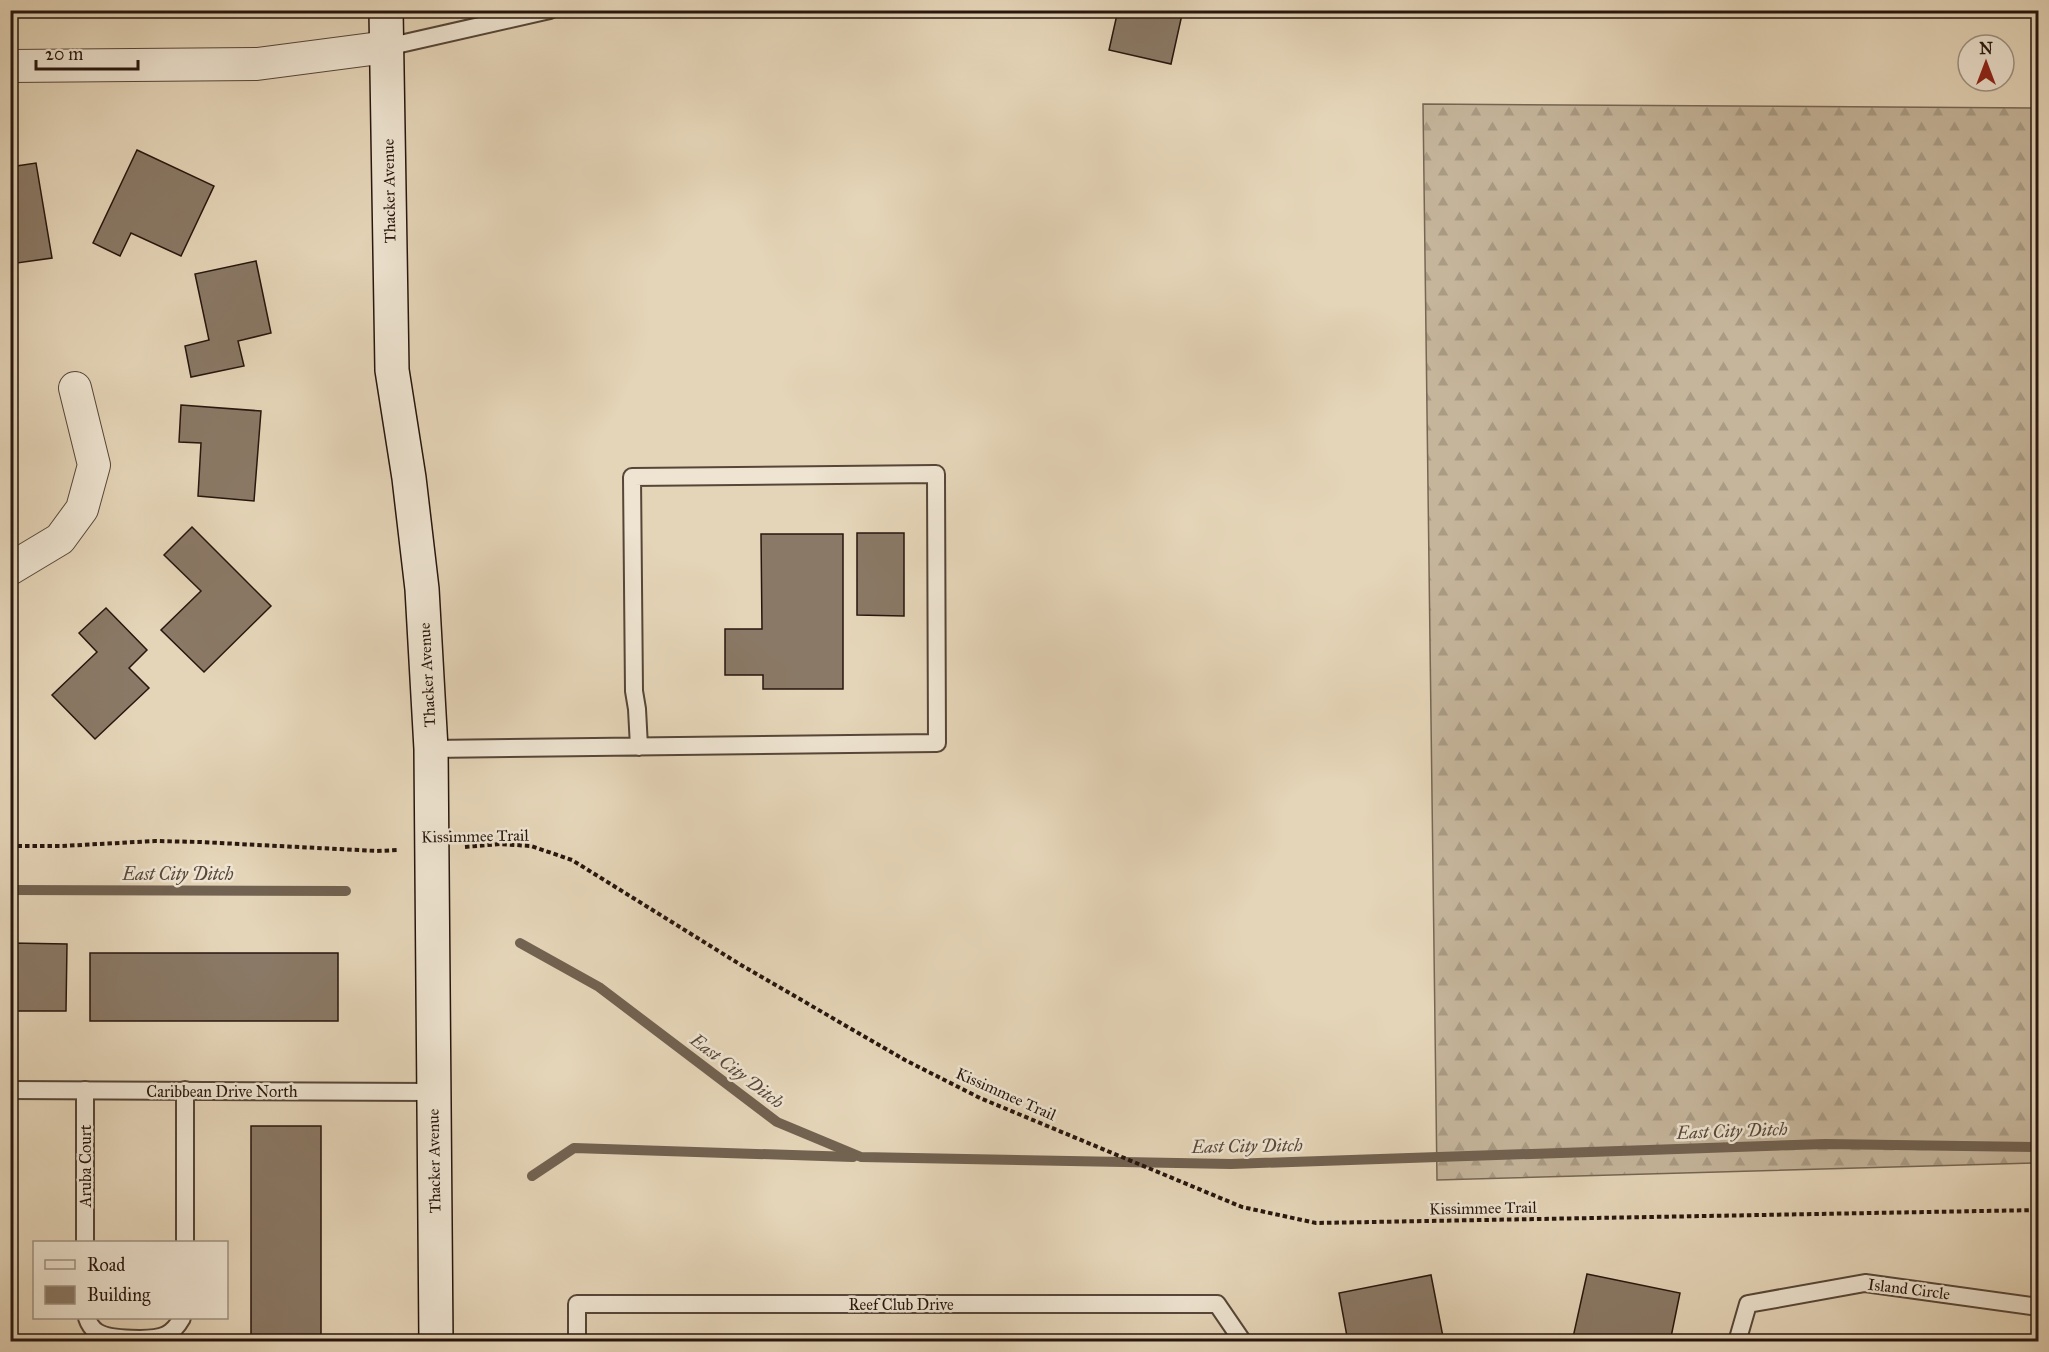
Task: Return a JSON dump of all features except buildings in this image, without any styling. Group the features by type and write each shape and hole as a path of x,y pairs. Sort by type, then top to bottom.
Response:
{"street":[{"name":"Thacker Avenue","path":"386,10 392,370 410,478 422,589 431,749 436,1341"},
{"path":"10,66 257,64 387,47"},
{"path":"10,569 60,539 82,509 94,465 75,388"}],"lane":[{"path":"387,47 550,10"},
{"path":"431,749 639,747 937,743 936,474 632,477 634,691 639,747"},
{"name":"Caribbean Drive North","path":"10,1090 433,1092"},
{"name":"Aruba Court","path":"85,1090 85,1241"},
{"path":"185,1090 185,1241"},
{"name":"Island Circle","path":"1737,1341 1748,1305 1865,1282 2038,1307"},
{"name":"Reef Club Drive","path":"577,1341 577,1305 1217,1305 1243,1341"},
{"path":"88,1319 90,1327 110,1338 157,1338 177,1327 181,1319"}],"path":[{"name":"Kissimmee Trail","path":"10,846 156,841 377,851 500,844 531,846 572,860 741,965 904,1060 980,1098 1242,1207 1316,1223 2038,1210"}],"green space":[{"path":"1423,104 2038,108 2038,1163 1437,1180"}],"waterway":[{"name":"East City Ditch","path":"10,890 346,891"},
{"name":"East City Ditch","path":"520,943 599,987 777,1122 861,1157 1231,1164 1825,1144 2038,1147"},
{"path":"532,1176 574,1148 853,1157"}]}
